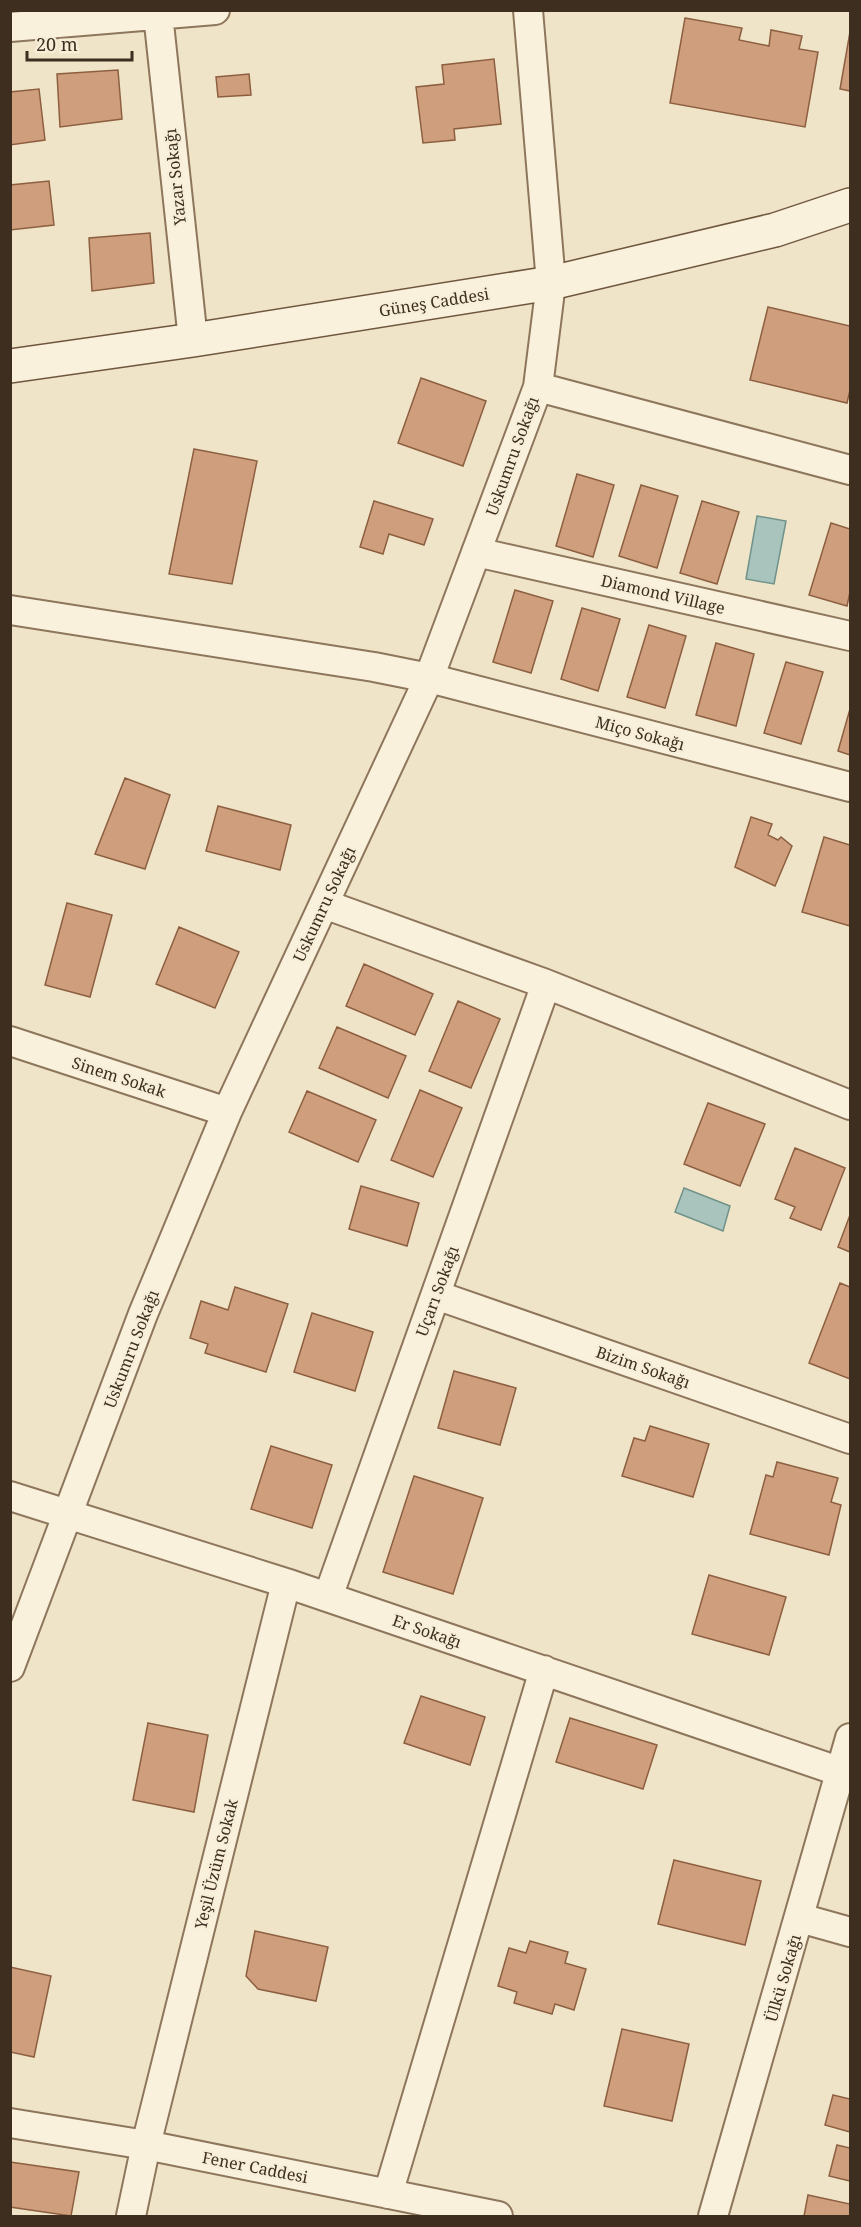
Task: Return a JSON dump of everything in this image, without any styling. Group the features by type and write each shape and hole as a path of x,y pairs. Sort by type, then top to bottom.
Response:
{"main road":[{"name":"Güneş Caddesi","path":"10,366 193,340 550,283 775,230 850,205"}],"street":[{"path":"10,27 215,10"},
{"name":"Uskumru Sokağı","path":"10,1667 143,1314 227,1112 429,678 538,387 550,283 528,10"},
{"name":"Yazar Sokağı","path":"158,14 193,340"},
{"path":"538,387 850,470"},
{"name":"Diamond Village","path":"476,552 850,636"},
{"name":"Miço Sokağı","path":"10,610 374,667 429,678 850,787"},
{"path":"324,904 546,984 850,1105"},
{"name":"Uçarı Sokağı","path":"328,1598 546,984"},
{"name":"Sinem Sokak","path":"10,1041 227,1112"},
{"name":"Bizim Sokağı","path":"436,1295 850,1439"},
{"name":"Er Sokağı","path":"10,1496 286,1583 846,1773"},
{"name":"Yeşil Üzüm Sokak","path":"131,2217 146,2145 286,1583"},
{"path":"388,2194 544,1671"},
{"name":"Ülkü Sokağı","path":"714,2217 800,1918 846,1773 850,1738"},
{"path":"800,1918 850,1932"},
{"name":"Fener Caddesi","path":"10,2123 146,2145 498,2217"}],"water":[{"path":"757,516 786,521 774,584 746,579"},
{"path":"684,1188 730,1206 723,1231 675,1212"}],"building":[{"path":"685,18 742,28 739,40 769,46 771,30 802,36 799,49 818,52 805,127 670,103"},
{"path":"850,32 850,91 840,89"},
{"path":"494,59 501,124 454,129 455,140 423,143 416,87 444,84 442,65"},
{"path":"118,70 122,119 60,127 57,74"},
{"path":"249,74 251,95 218,97 216,77"},
{"path":"39,89 45,140 10,145 10,92"},
{"path":"49,181 54,225 10,230 10,185"},
{"path":"150,233 154,283 92,291 89,238"},
{"path":"768,307 850,326 850,390 847,403 750,380"},
{"path":"421,378 486,401 463,466 398,443"},
{"path":"194,449 257,461 232,584 169,574"},
{"path":"577,474 614,485 593,557 556,546"},
{"path":"641,485 678,496 657,568 619,556"},
{"path":"374,501 433,519 424,545 389,534 383,554 360,547"},
{"path":"702,501 739,512 717,584 680,573"},
{"path":"831,523 850,529 850,592 847,606 809,595"},
{"path":"515,590 553,601 531,673 493,662"},
{"path":"582,608 620,619 598,691 561,679"},
{"path":"649,625 686,636 665,708 627,697"},
{"path":"716,643 754,654 736,726 696,715"},
{"path":"786,662 823,672 801,744 764,733"},
{"path":"850,709 850,755 838,751"},
{"path":"125,778 170,795 145,869 95,854"},
{"path":"218,806 291,825 280,870 206,851"},
{"path":"751,817 772,824 768,835 778,840 781,837 792,846 775,886 735,867"},
{"path":"824,837 850,845 850,926 802,912"},
{"path":"67,903 112,915 90,997 45,985"},
{"path":"179,927 239,952 215,1008 156,984"},
{"path":"364,964 433,994 415,1035 346,1006"},
{"path":"458,1001 500,1019 471,1088 429,1071"},
{"path":"337,1027 406,1056 388,1098 319,1068"},
{"path":"420,1090 462,1108 433,1177 391,1160"},
{"path":"307,1091 376,1120 358,1162 289,1132"},
{"path":"708,1103 765,1124 740,1186 684,1164"},
{"path":"795,1148 845,1168 821,1230 790,1218 795,1207 775,1199"},
{"path":"361,1186 419,1203 407,1246 349,1229"},
{"path":"850,1215 850,1252 838,1247"},
{"path":"840,1283 850,1287 850,1379 809,1363"},
{"path":"235,1287 288,1304 266,1372 205,1353 208,1344 190,1338 201,1301 228,1310"},
{"path":"312,1313 373,1332 355,1391 294,1372"},
{"path":"454,1371 516,1388 500,1445 438,1428"},
{"path":"650,1426 709,1444 693,1497 622,1476 634,1438 645,1441"},
{"path":"271,1446 332,1465 312,1528 251,1509"},
{"path":"777,1462 838,1478 831,1502 841,1505 829,1555 750,1534 766,1475 773,1477"},
{"path":"414,1476 483,1498 453,1594 383,1572"},
{"path":"709,1575 786,1597 769,1655 692,1634"},
{"path":"421,1696 485,1717 470,1765 404,1743"},
{"path":"570,1718 657,1745 643,1789 556,1762"},
{"path":"148,1723 208,1735 194,1812 133,1800"},
{"path":"674,1860 761,1881 745,1945 658,1924"},
{"path":"255,1931 328,1947 316,2001 258,1989 246,1976"},
{"path":"530,1941 568,1952 565,1963 586,1969 574,2010 555,2004 552,2014 514,2003 517,1992 498,1986 509,1948 526,1953"},
{"path":"10,1967 51,1976 34,2057 10,2052"},
{"path":"622,2029 689,2044 672,2121 604,2106"},
{"path":"833,2095 850,2099 850,2132 825,2125"},
{"path":"837,2145 850,2148 850,2181 829,2176"},
{"path":"10,2162 79,2172 71,2216 10,2207"},
{"path":"808,2195 850,2204 850,2216 804,2216"}]}
